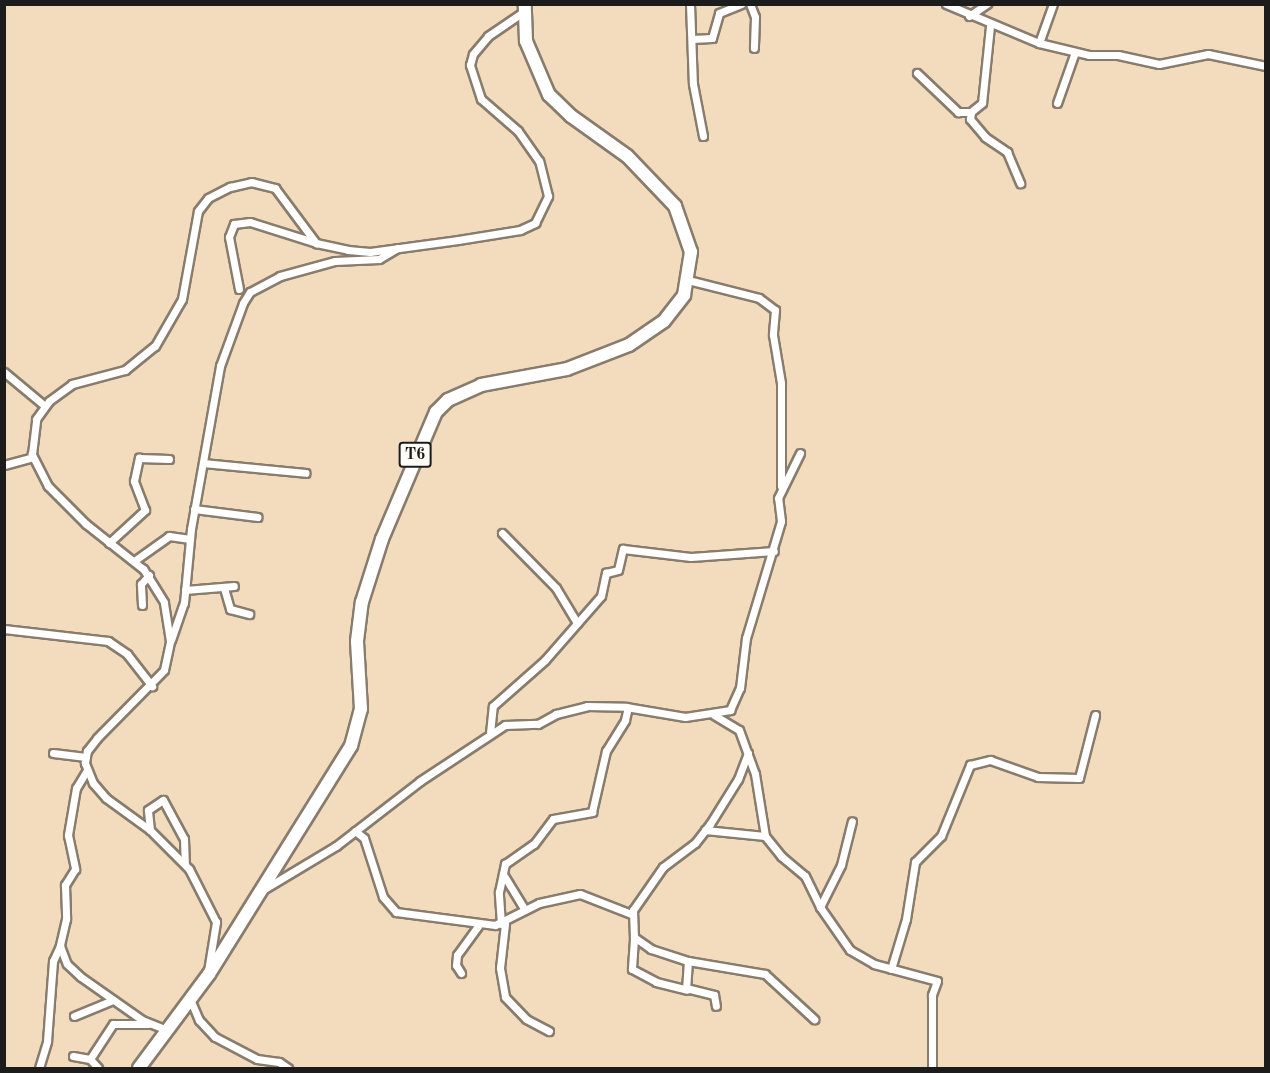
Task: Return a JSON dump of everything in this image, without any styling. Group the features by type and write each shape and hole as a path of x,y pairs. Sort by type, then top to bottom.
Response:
{"highway":[{"name":"T6","path":"139,1068 209,974 343,763 356,735 360,709 357,641 362,602 402,489 436,412 448,400 481,385 567,369 629,345 664,321 684,295 688,280 688,236 675,206 627,156 571,116 549,95 526,41 524,8"}],"street":[{"path":"690,4 695,100 703,136"},
{"path":"692,39 712,38 719,13 741,4"},
{"path":"750,4 755,17 754,48"},
{"path":"946,4 990,26 1039,43 1075,52 1118,55 1159,64 1208,54 1266,66"},
{"path":"969,16 987,4"},
{"path":"1039,43 1053,4"},
{"path":"239,289 229,237 234,224 250,222 316,243 370,252 520,230 535,223 542,215 548,196 539,162 518,130 481,99 470,64 473,54 488,36 524,8"},
{"path":"917,73 958,112 971,112 982,104 990,26"},
{"path":"1057,103 1075,52"},
{"path":"971,112 975,128 1007,152 1020,183"},
{"path":"170,641 164,602 149,575 57,496 33,457 33,431 45,406 72,384 125,370 155,346 182,299 194,221 202,204 213,194 241,184 269,185 282,195 316,243"},
{"path":"209,974 216,922 185,863 150,830 106,798 87,770 86,757 97,738 153,686 164,670 185,590 194,509 220,366 250,292 280,276 335,261 379,259 397,248"},
{"path":"688,280 759,298 775,310 773,335 781,383 781,488"},
{"path":"4,372 45,406"},
{"path":"262,891 355,831 490,733 505,725 538,724 569,709 628,707 685,717 727,712 734,705 746,638 781,521 778,498 800,453"},
{"path":"4,465 33,457"},
{"path":"109,543 145,510 134,481 139,458 169,459"},
{"path":"203,463 306,473"},
{"path":"194,509 257,516"},
{"path":"502,533 556,588 577,622"},
{"path":"134,561 169,536 190,539"},
{"path":"490,733 494,706 524,682 601,596 606,573 618,570 623,549 691,557 774,550"},
{"path":"142,605 141,584 149,575"},
{"path":"185,590 234,586"},
{"path":"224,588 230,609 249,614"},
{"path":"4,629 108,641 127,654 153,686"},
{"path":"549,1031 518,1013 506,998 500,968 503,874 508,859 534,844 554,819 592,812 606,751 611,737 625,720 628,707"},
{"path":"714,715 737,728 748,753 762,801 765,836 781,856 805,876 820,907 855,954 891,969 937,981 932,995 932,1068"},
{"path":"891,969 906,919 915,862 941,836 970,765 990,760 1038,777 1079,778 1095,715"},
{"path":"53,753 86,757"},
{"path":"716,1006 714,995 656,982 632,969 634,937 631,914 663,867 695,843 705,830 738,779 748,753"},
{"path":"39,1068 47,1041 53,961 60,946 66,919 65,885 75,869 68,835 76,788 87,770"},
{"path":"150,830 148,810 163,800 184,839 185,863"},
{"path":"820,907 841,865 852,821"},
{"path":"705,830 765,836"},
{"path":"355,831 364,838 380,888 393,910 478,926 503,924 545,901 580,894 631,914"},
{"path":"503,874 525,910"},
{"path":"461,973 456,965 457,955 478,926"},
{"path":"634,937 651,949 688,961 765,974 814,1019"},
{"path":"60,946 70,967 113,1000 150,1024 167,1030"},
{"path":"687,990 688,961"},
{"path":"190,999 199,1020 215,1037 257,1059 279,1062 288,1068"},
{"path":"74,1016 113,1000"},
{"path":"90,1059 113,1024 150,1024"},
{"path":"73,1056 90,1059 98,1068"}]}
